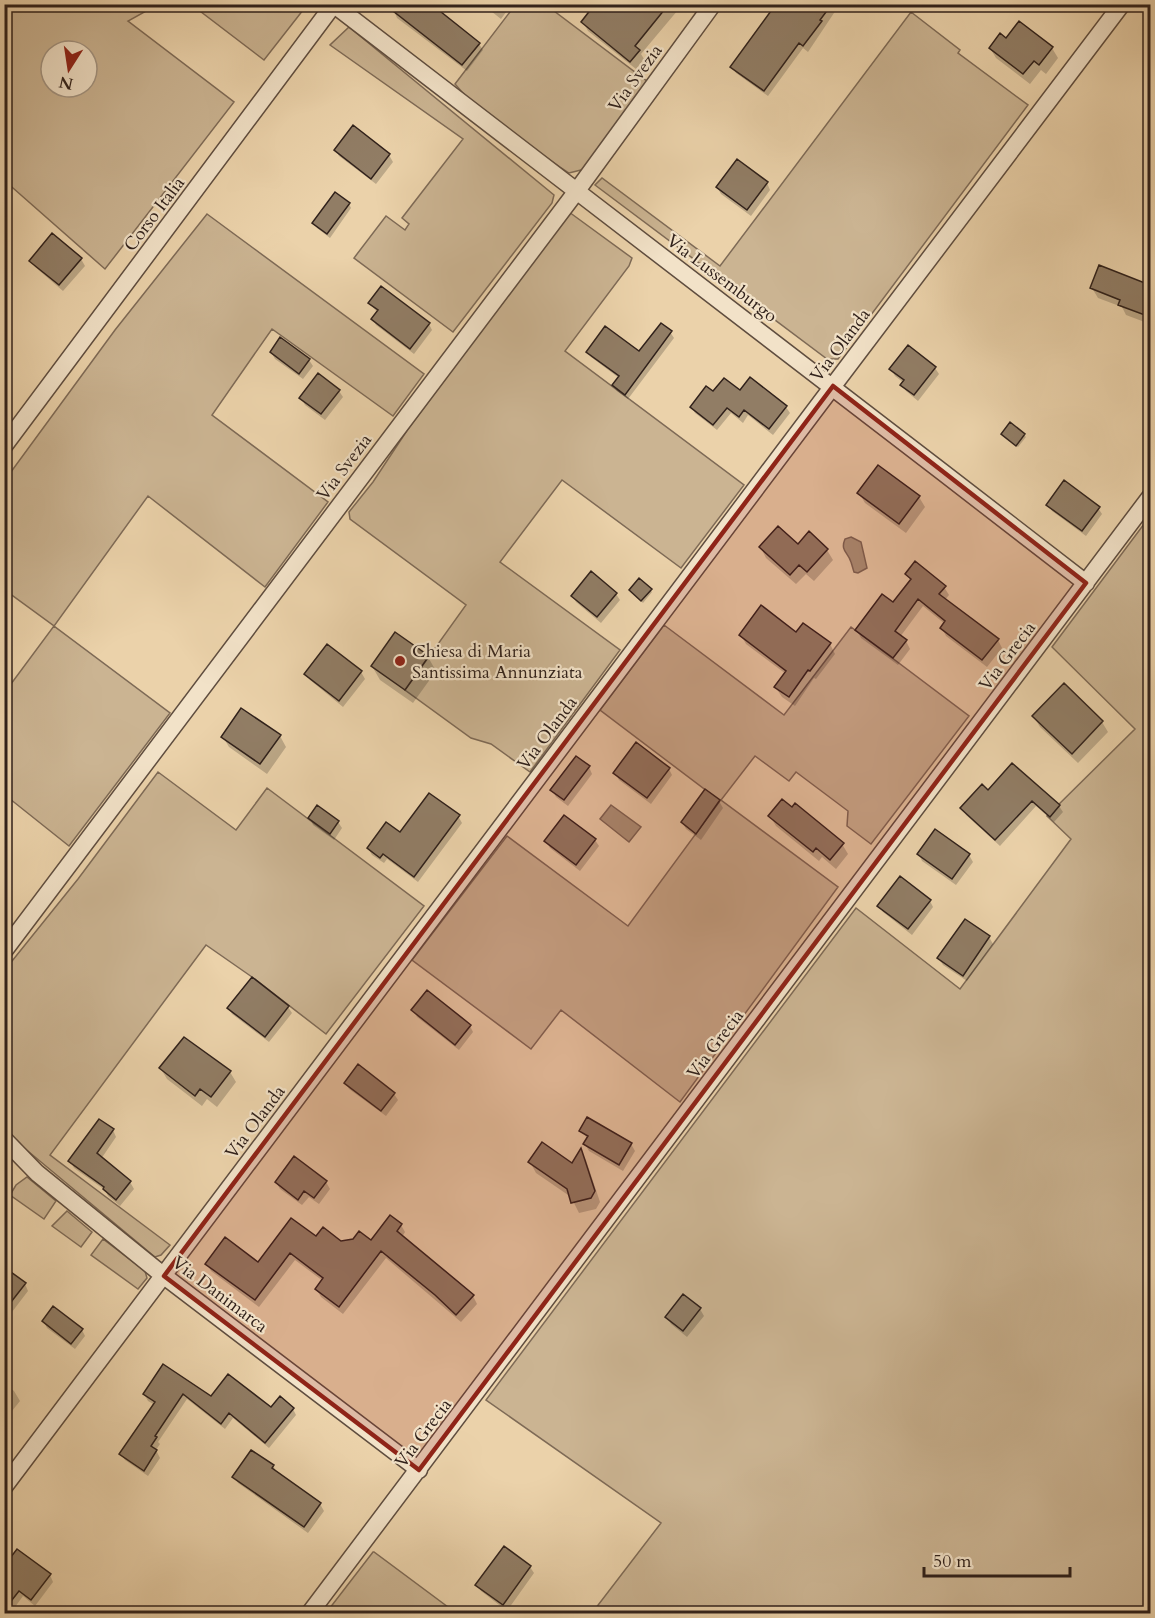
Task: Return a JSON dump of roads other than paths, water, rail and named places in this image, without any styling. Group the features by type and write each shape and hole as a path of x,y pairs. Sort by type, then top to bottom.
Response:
{"street":[{"name":"Via Svezia","path":"4,951 576,192 713,4"},
{"name":"Via Olanda","path":"4,1487 1122,4"},
{"name":"Via Lussemburgo","path":"334,5 833,386 1086,583"},
{"name":"Corso Italia","path":"4,446 334,5"},
{"name":"Via Grecia","path":"309,1614 1150,497"},
{"name":"Via Danimarca","path":"4,1139 37,1173 164,1276 419,1470"}],"place":[{"name":"Chiesa di Maria Santissima Annunziata","path":"400,661"}]}
